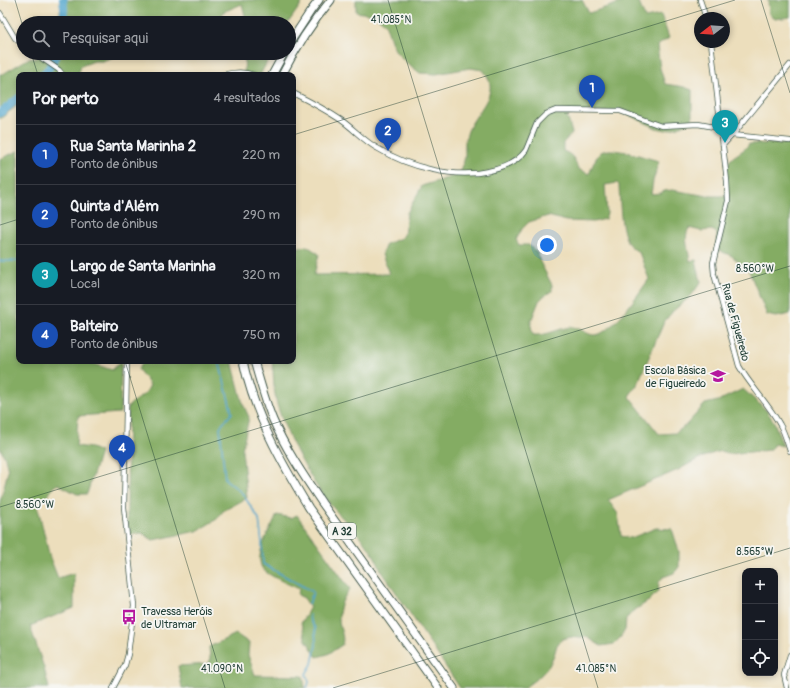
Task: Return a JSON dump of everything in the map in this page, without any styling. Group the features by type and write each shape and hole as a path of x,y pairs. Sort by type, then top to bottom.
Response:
{"highway":[{"path":"296,33 319,0"},
{"path":"296,48 313,21 331,0"},
{"path":"274,72 280,60"},
{"path":"284,72 290,60"},
{"name":"A 32","path":"244,364 253,396 264,423 290,477 309,508 438,688"},
{"name":"A 32","path":"255,364 263,393 273,419 285,445 302,473 454,688"}],"street":[{"path":"700,0 704,12"},
{"path":"0,13 16,39"},
{"name":"Rua de Figueiredo","path":"712,48 725,161 728,201 714,257 714,274 739,366 744,376 778,422 790,451"},
{"path":"45,60 61,72"},
{"path":"723,145 790,65"},
{"path":"296,94 342,120 376,148 426,168 455,174 492,170 513,162 524,154 537,123 546,114 556,110 620,111 661,126 698,124 720,128 732,135 790,141"},
{"path":"113,688 125,665 128,654 134,606 124,507 127,364"},
{"path":"787,688 784,675 790,655"}],"green space":[{"path":"61,0 304,0 293,16 245,16 242,4 223,12 222,16 59,16"},
{"path":"356,0 582,0 589,13 629,0 638,0 645,18 661,15 669,38 657,46 660,68 665,84 692,90 692,121 666,130 656,128 623,112 574,113 567,116 572,133 563,143 563,151 573,157 578,169 589,174 594,161 599,154 603,151 618,151 659,161 651,194 672,190 708,196 726,196 726,170 729,161 732,158 749,144 790,143 790,314 776,317 767,315 749,271 732,256 716,249 717,233 712,230 701,231 689,228 686,240 690,261 696,260 701,282 691,296 673,311 664,322 637,385 629,396 659,434 676,433 687,424 705,404 718,401 743,389 766,410 774,422 783,446 774,444 770,450 730,454 721,451 714,453 608,500 618,514 621,536 631,538 656,528 672,529 679,551 679,567 674,573 663,577 659,582 658,591 650,600 632,612 626,619 625,630 614,644 601,646 587,637 571,637 562,639 557,645 549,666 540,676 524,688 460,688 381,570 370,549 318,488 290,437 276,400 272,364 296,364 296,248 307,246 319,254 314,275 389,274 382,254 386,244 401,238 404,235 407,213 422,186 460,174 464,163 467,134 470,126 489,95 489,79 483,70 470,68 436,74 420,73 396,52 385,23 375,15 356,12","holes":["617,183 619,185 624,233 627,241 629,245 639,252 649,279 618,320 603,332 593,335 577,328 570,327 533,335 531,321 539,301 552,291 552,285 537,253 529,245 519,245 516,240 522,229 529,222 548,216 566,221 594,222 605,219 607,214 605,185"]},
{"path":"768,0 790,0 790,17 775,19 769,14"},
{"path":"26,60 105,60 94,61 81,66 79,72 16,72 16,106 0,119 0,74 3,74"},
{"path":"245,60 268,60 262,72 244,72"},
{"path":"16,152 16,364 94,364 112,370 119,364 121,364 120,413 78,416 76,446 91,448 100,452 87,494 77,494 58,484 53,487 48,496 38,501 37,504 50,558 58,578 74,573 74,608 30,626 49,688 0,688 0,502 8,471 5,458 0,448 0,159"},
{"path":"142,364 233,364 243,404 249,417 242,450 247,498 223,511 217,519 197,531 153,540 142,533 129,534 127,517 128,407 148,390 150,385 138,369"},
{"path":"277,515 291,518 297,515 350,589 344,597 339,611 339,622 343,638 342,645 328,654 317,657 306,640 301,623 310,607 304,598 298,595 299,589 273,577 262,568 260,555 264,541"},
{"path":"236,634 249,643 248,655 255,675 303,676 305,688 182,688 178,666 209,664 209,647"}],"waterway":[{"path":"63,0 63,16"},
{"path":"45,72 53,60"},
{"path":"0,113 16,100"},
{"path":"0,261 16,261"},
{"path":"220,364 232,413 220,427 225,479 242,493 259,519 263,564 313,592 309,604"},
{"path":"307,688 309,682 306,674 312,664 316,645 315,628 310,621 309,615"}],"place":[{"name":"Rua Santa Marinha 2","path":"592,108"},
{"name":"Largo de Santa Marinha","path":"725,143"},
{"name":"Quinta d'Além","path":"388,151"},
{"name":"Escola Básica de Figueiredo","path":"718,376"},
{"name":"Balteiro","path":"122,468"},
{"name":"Travessa Heróis de Ultramar","path":"129,617"}]}
